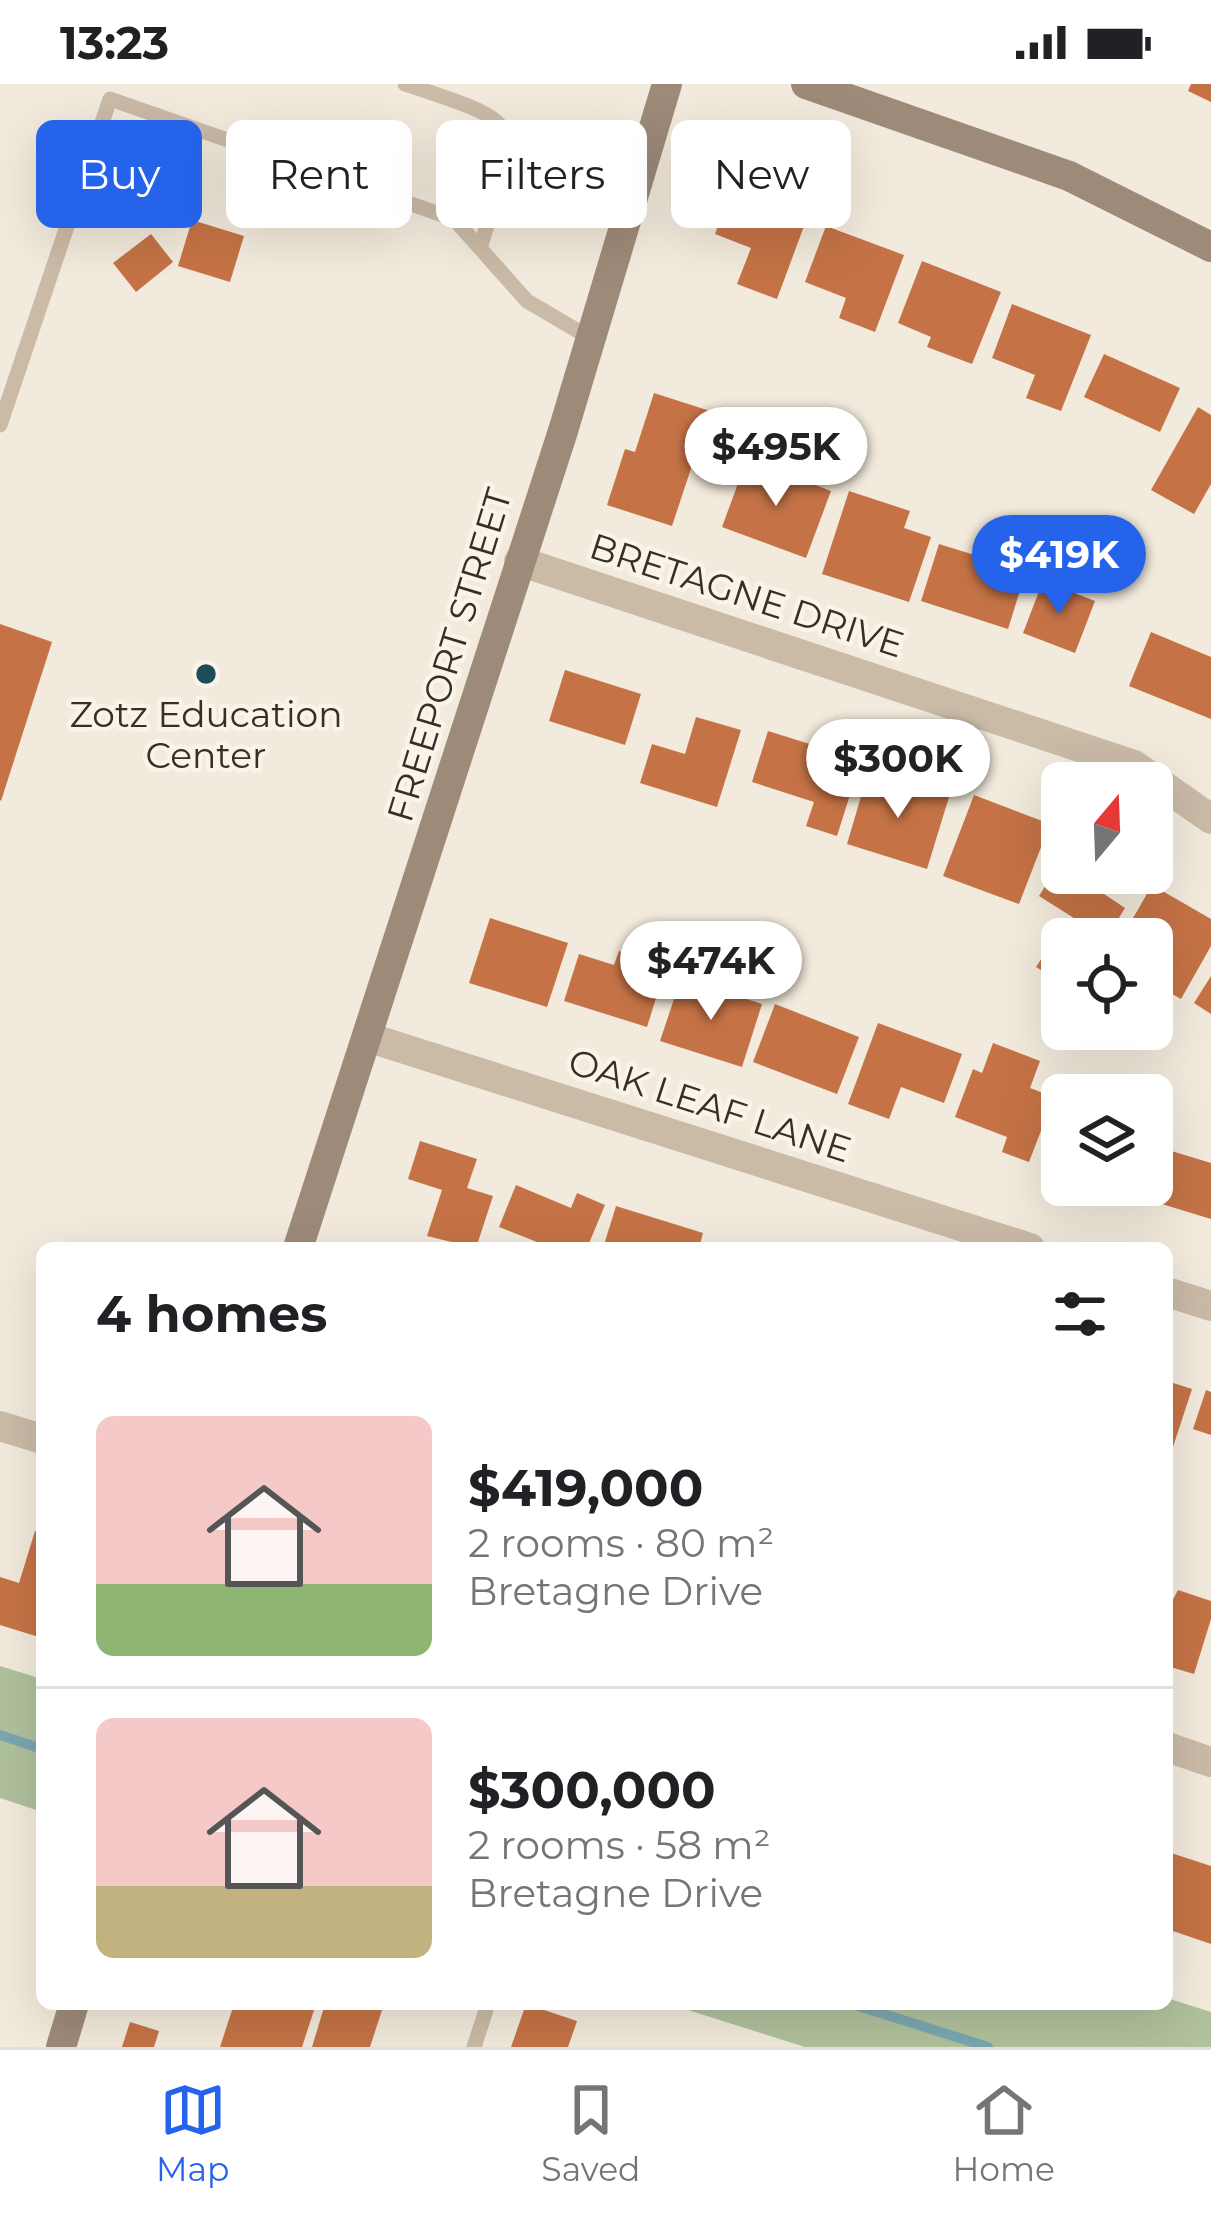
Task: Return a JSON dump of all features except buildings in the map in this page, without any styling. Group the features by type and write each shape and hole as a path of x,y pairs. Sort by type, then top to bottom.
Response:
{"main road":[{"name":"FREEPORT STREET","path":"300,1242 667,84"},
{"path":"806,84 1069,176 1211,247"},
{"path":"61,2047 72,2010"}],"street":[{"name":"BRETAGNE DRIVE","path":"519,561 1134,765 1211,819"},
{"name":"OAK LEAF LANE","path":"368,1037 1011,1242"},
{"path":"1173,1294 1211,1306"},
{"path":"0,1426 36,1437"},
{"path":"1173,1750 1211,1762"}],"lane":[{"path":"405,84 490,112 504,126 510,149 481,245"},
{"path":"0,425 112,92 454,219 527,301 590,338"},
{"path":"474,2047 486,2010"}],"green space":[{"path":"0,1666 36,1677 36,1810 0,1798"},
{"path":"1173,2000 1211,2012 1211,2047 805,2047 688,2010 1173,2010"}],"waterway":[{"path":"0,1735 36,1747"},
{"path":"871,2010 988,2047"}],"place":[{"name":"Zotz Education Center","path":"206,674"}]}
